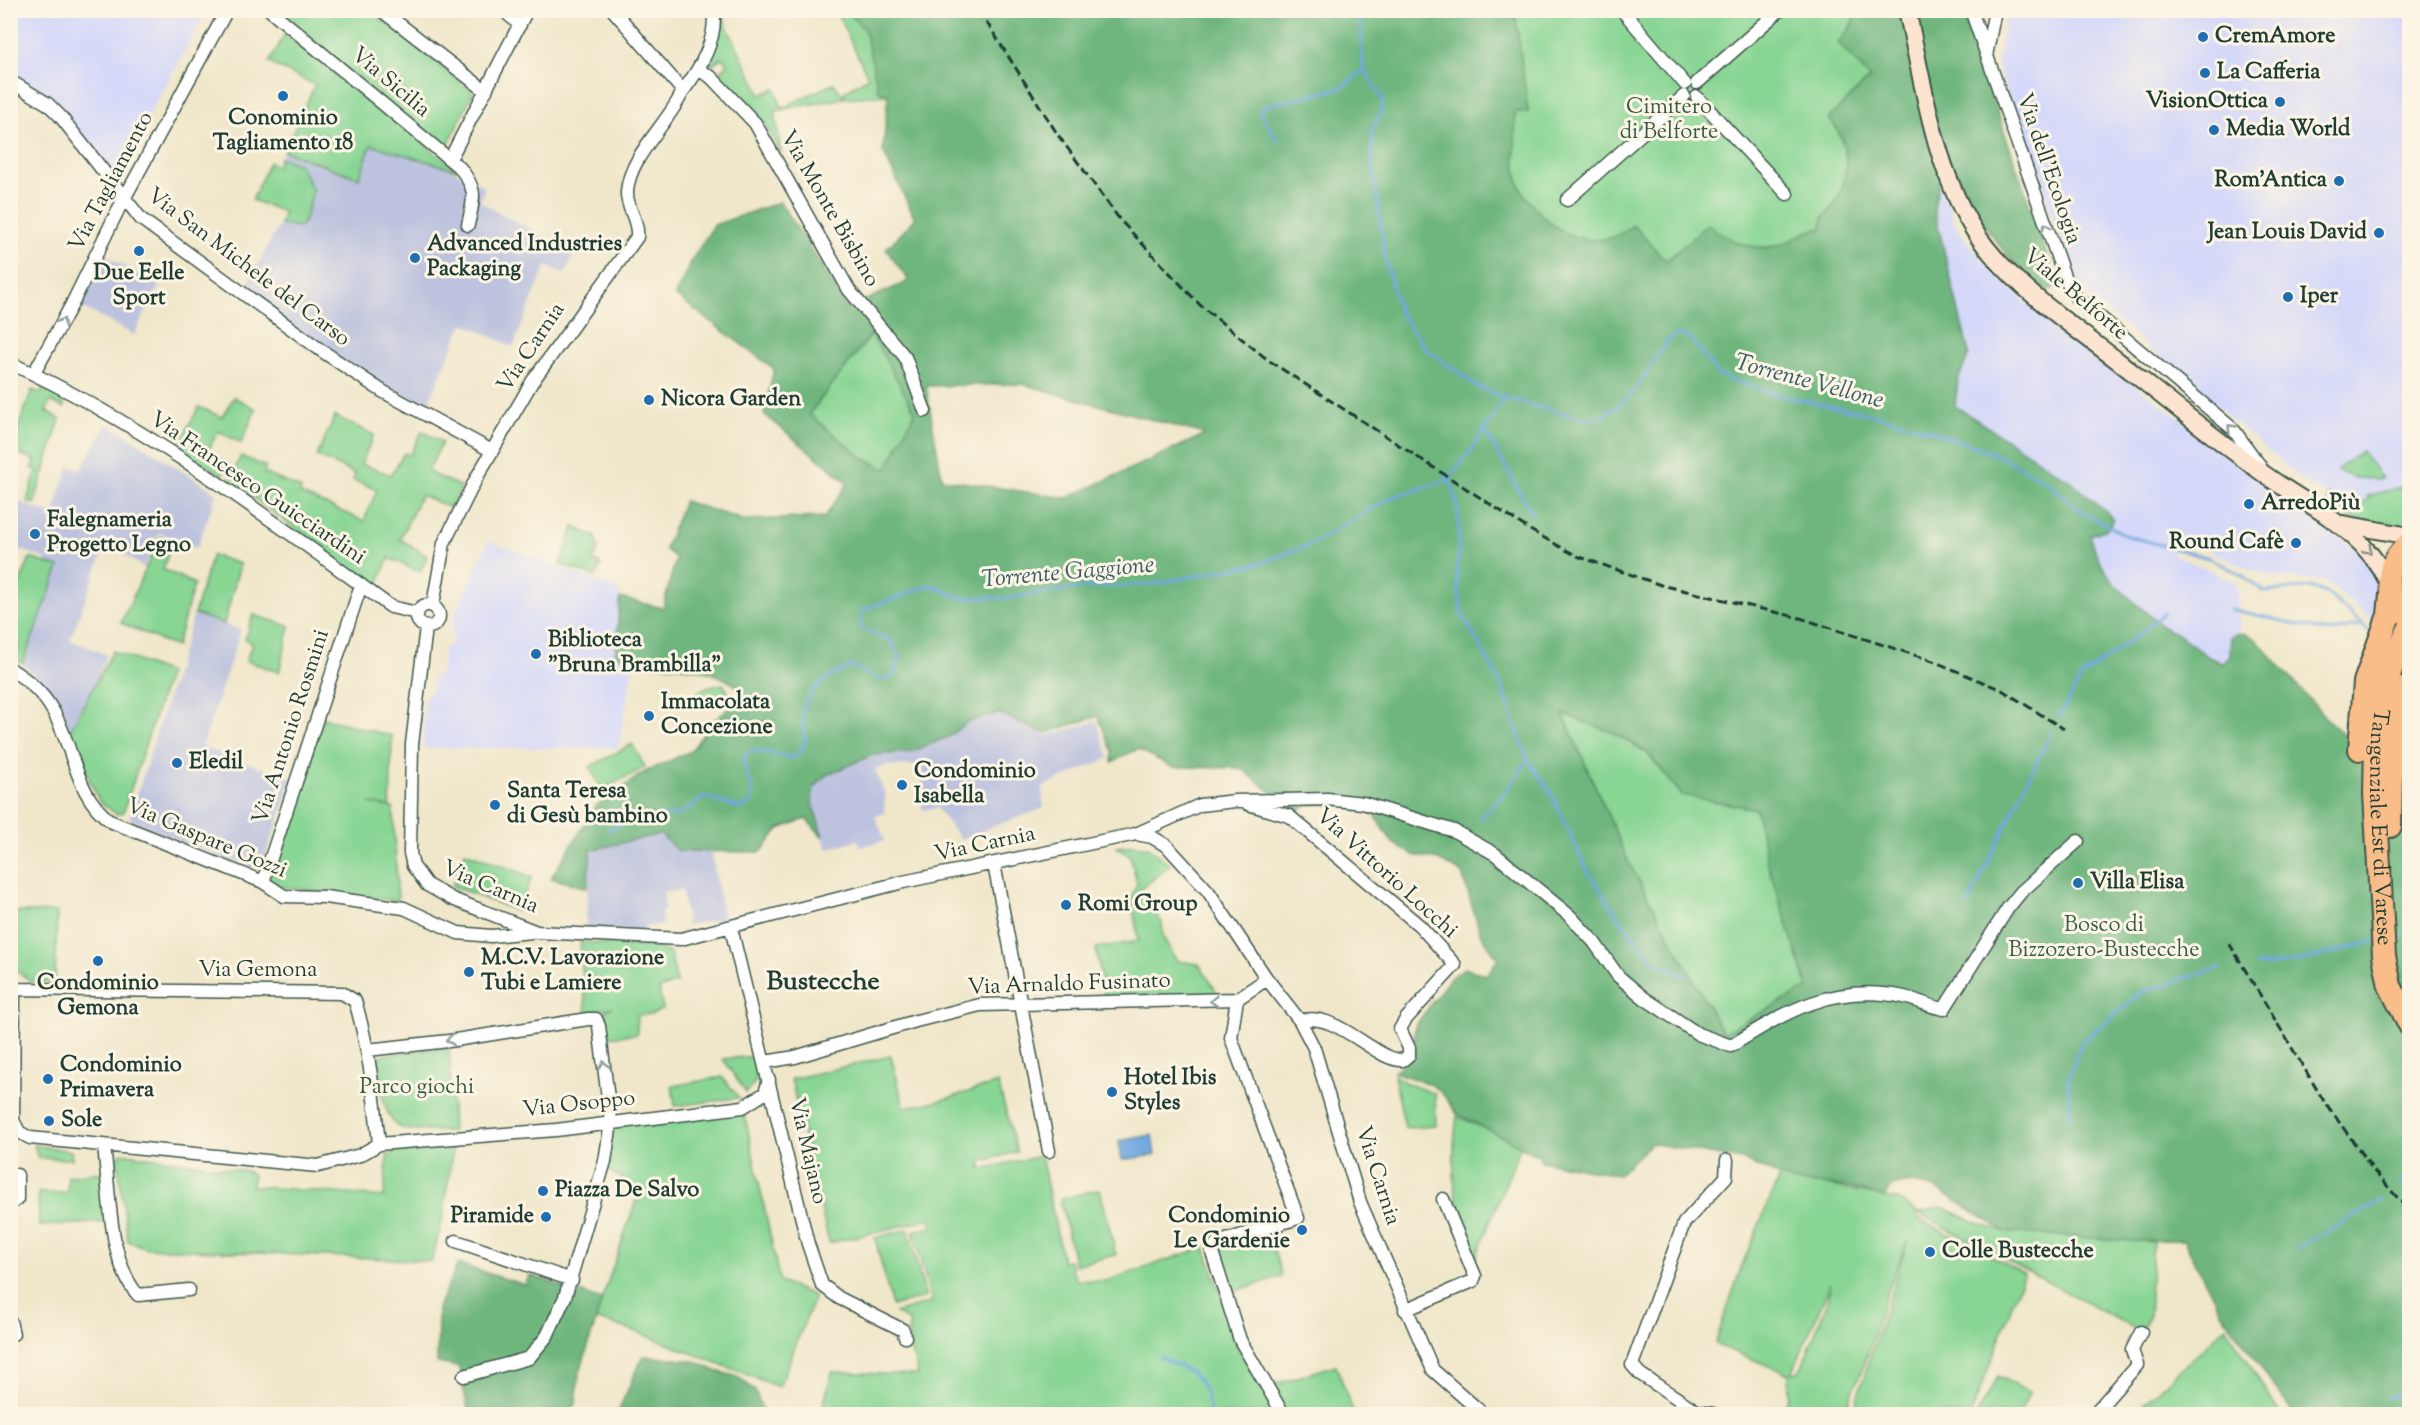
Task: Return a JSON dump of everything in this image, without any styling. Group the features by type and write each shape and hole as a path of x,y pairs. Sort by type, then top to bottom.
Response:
{"highway":[{"path":"2380,916 2365,849 2360,751 2365,682 2389,615 2390,588"},
{"name":"Tangenziale Est di Varese","path":"2409,627 2394,660 2381,701 2376,738 2375,794 2380,916 2390,986 2409,1025"},
{"path":"2380,916 2388,873 2395,707 2409,659"}],"main road":[{"name":"Viale Belforte","path":"1907,10 1943,163 1972,228 1997,259 2037,298 2265,475 2340,524 2369,548 2390,588"},
{"name":"Viale Belforte","path":"2340,524 2409,536"},
{"path":"2409,542 2393,560 2390,588 2397,607 2409,618"}],"street":[{"name":"Via Tagliamento","path":"34,374 71,306 124,199 227,10"},
{"name":"Via Sicilia","path":"270,10 450,159 473,185 474,194 468,225"},
{"path":"381,10 486,91"},
{"path":"502,10 520,25"},
{"path":"450,159 527,10"},
{"path":"614,10 683,91"},
{"name":"Via Carnia","path":"433,605 444,543 492,451 536,376 637,237 636,222 627,194 629,181 637,161 699,70 710,37 713,10"},
{"path":"1622,10 1689,88 1691,100 1697,97 1787,194"},
{"path":"1567,200 1689,88 1780,10"},
{"name":"Via dell'Ecologia","path":"1971,10 2018,151 2070,288 2076,297 2233,429 2265,475"},
{"path":"1986,55 1995,10"},
{"name":"Via Monte Bisbino","path":"699,70 711,77 755,123 849,290 905,357 926,411"},
{"name":"Via San Michele del Carso","path":"10,81 48,104 60,116 141,219 321,351 381,391 492,451"},
{"name":"Via Francesco Guicciardini","path":"10,363 34,374 222,485 391,607 417,613"},
{"name":"Via Antonio Rosmini","path":"263,882 361,585"},
{"path":"433,605 440,617 436,624 426,627 418,620 417,613 423,606 433,605"},
{"name":"Via Carnia","path":"426,627 412,744 410,853 413,866 427,885 452,899 537,932 681,939 903,882 1136,834 1152,837 1167,846 1195,876 1237,932 1267,980 1300,1021 1314,1048 1360,1202 1432,1370 1483,1414"},
{"name":"Via Gaspare Gozzi","path":"10,669 32,684 54,712 83,787 98,813 121,826 263,882 284,896 325,897 404,908 458,933 491,936 537,932"},
{"path":"1136,834 1200,805 1235,801 1327,799 1363,803 1454,831 1495,854 1570,916 1594,942 1618,976 1644,998 1698,1034 1731,1046 1812,1001 1838,996 1869,993 1906,997 1944,1009 2008,908 2021,892 2078,841"},
{"name":"Via Vittorio Locchi","path":"1235,801 1289,816 1420,926 1455,965 1400,1029 1409,1048 1408,1055 1403,1060 1391,1058 1362,1039 1335,1027 1310,1018 1300,1021"},
{"path":"994,864 1049,1151"},
{"name":"Via Majano","path":"731,928 808,1244 822,1285 839,1298 903,1330 905,1337"},
{"path":"1267,980 1237,999 1231,1038 1298,1218 1217,1243 1212,1252 1240,1340 1283,1414"},
{"path":"12,984 12,1123 19,1132 30,1138 318,1166 360,1155 379,1143"},
{"name":"Via Gemona","path":"12,984 342,993 355,1001 367,1050 379,1143"},
{"name":"Via Arnaldo Fusinato","path":"765,1062 795,1057 904,1024 980,1005 1237,999"},
{"path":"367,1050 596,1019 611,1124 605,1161 572,1280 547,1336 529,1358 464,1376"},
{"name":"Via Osoppo","path":"379,1143 556,1130 743,1107 765,1092 769,1080"},
{"path":"104,1147 118,1254 127,1283 138,1295 189,1290"},
{"path":"1713,1414 1698,1412 1640,1374 1632,1365 1684,1223 1726,1177 1727,1160"},
{"path":"10,1175 16,1175 17,1199 10,1204"},
{"path":"1405,1310 1473,1281 1475,1276 1443,1199"},
{"path":"456,1241 572,1280"},
{"path":"10,1321 13,1334"},
{"path":"2094,1414 2137,1365 2132,1350 2141,1332"}],"shaded area":[{"path":"10,11 207,11 118,170 104,167 58,104 11,74"},
{"path":"2007,11 2409,11 2409,521 2398,523 2337,502 2302,480 2074,283 2028,143 2005,91 1997,63"},
{"name":"Advanced Industries Packaging","path":"370,145 446,167 472,180 485,187 480,202 574,253 565,274 546,266 513,347 463,323 425,411 358,379 245,288 280,224 299,227 304,222 313,190 300,165 280,157 284,151 359,177"},
{"path":"1939,181 1957,229 1993,272 2045,320 2328,526 2368,559 2382,595 2378,624 2325,581 2280,577 2250,570 2202,547 2172,539 2173,554 2237,583 2239,632 2231,636 2230,655 2223,664 2178,634 2164,628 2115,585 2098,559 2090,535 2008,442 1955,406 1958,380 1969,353 1934,209"},
{"path":"104,255 159,286 134,335 78,305"},
{"path":"108,424 217,493 197,548 159,533 144,568 107,542 70,640 107,655 90,694 69,732 55,698 24,665 47,595 34,589 46,559 11,546 10,499 53,514 69,466 80,470"},
{"path":"489,541 618,589 620,598 615,656 635,658 618,748 423,748 425,697 432,691 433,678 442,672 443,649 453,644 453,618"},
{"path":"194,614 241,630 202,747 293,779 260,871 201,850 129,820"},
{"path":"999,713 1049,735 1097,721 1109,758 1042,787 1044,808 960,839 937,808 922,810 923,765 887,766 875,769 885,795 884,813 875,817 885,840 861,847 857,840 827,849 812,802 813,789 826,775 873,755 911,752 948,737 967,722"},
{"path":"660,834 711,847 723,919 687,925 682,890 663,892 665,910 661,911 663,925 645,927 641,934 585,932 591,850"}],"green space":[{"path":"277,11 371,11 473,92 445,152"},
{"path":"722,11 725,23 761,95 775,88 782,108 834,83 844,97 844,92 868,77 836,11 847,11 865,30 873,59 888,95 844,98 775,111 781,154 765,124 719,73 728,64 721,58 709,67"},
{"name":"Bosco di Bizzozero-Bustecche","path":"847,11 1515,11 1528,112 1515,112 1516,169 1523,192 1536,209 1557,228 1582,238 1595,240 1608,238 1621,234 1633,225 1666,261 1708,224 1726,237 1756,247 1776,246 1808,232 1822,229 1823,218 1839,195 1846,169 1843,142 1829,118 1870,78 1838,43 1851,27 1856,11 1962,11 2057,283 2053,289 2041,290 2004,252 1975,209 1958,177 1939,181 1934,209 1969,354 1958,380 1955,406 2072,482 2114,519 2107,529 2090,535 2098,559 2115,585 2164,628 2178,634 2207,656 2223,664 2230,655 2231,636 2245,634 2258,641 2324,716 2370,760 2399,806 2409,829 2409,1414 2294,1414 2221,1312 2184,1240 2131,1241 2005,1232 1936,1188 1909,1182 1892,1186 1884,1197 1849,1187 1794,1182 1742,1160 1651,1143 1618,1175 1541,1161 1539,1156 1456,1113 1442,1093 1430,1084 1394,1072 1413,1054 1415,1026 1451,977 1464,968 1487,975 1498,959 1480,933 1462,873 1439,860 1413,855 1393,843 1374,814 1351,805 1310,804 1296,812 1241,768 1172,767 1138,749 1112,762 1112,751 1098,716 1049,732 1039,731 999,713 967,722 948,737 911,752 873,755 826,775 813,789 812,802 823,837 806,819 779,829 761,852 678,851 660,834 591,850 587,888 551,878 596,806 643,773 691,751 712,722 736,703 743,691 718,675 705,671 677,666 633,664 634,658 615,656 620,598 663,608 676,558 665,549 684,501 743,520 825,517 848,483 764,414 774,369 675,295 693,258 714,225 780,202 849,308 909,281 886,249 915,219 883,151 888,95 878,90 865,30","holes":["871,334 915,412 886,470 859,455 809,414","1022,384 1204,435 1067,498 942,479 926,386","1563,714 1614,733 1647,752 1682,795 1756,809 1769,868 1808,988 1723,1033 1629,863"]},
{"name":"Cimitero di Belforte","path":"1515,11 1856,11 1848,32 1870,78 1829,118 1843,142 1846,169 1839,195 1823,218 1822,229 1808,232 1776,246 1756,247 1726,237 1708,224 1666,261 1633,225 1620,234 1594,240 1569,234 1557,228 1527,198 1521,189 1518,177 1515,159 1515,112 1528,112"},
{"path":"285,34 457,170 371,145 359,178 284,151 315,85 269,63"},
{"path":"280,157 300,165 313,190 304,222 299,227 280,224 284,212 252,200 269,162 277,166"},
{"path":"872,334 915,412 886,471 859,455 809,414"},
{"path":"43,387 64,397 64,408 51,401 46,411 60,419 34,504 27,501 37,470 32,468 35,460 11,451 11,447 32,390 40,393"},
{"path":"234,397 256,409 241,443 218,431 207,453 229,464 222,475 186,454 179,444 199,407 222,417"},
{"path":"335,416 374,435 361,464 391,475 404,453 410,455 422,431 442,442 428,472 462,487 451,508 421,495 400,539 427,556 420,572 389,558 376,588 229,480 241,456 266,467 264,473 301,489 300,494 364,521 377,490 353,480 355,474 317,456"},
{"path":"2362,451 2382,479 2355,478 2338,471"},
{"path":"2409,485 2409,528 2348,518 2349,516 2327,501 2330,495 2343,506 2347,501 2354,507 2369,499 2367,496"},
{"path":"574,527 596,537 598,549 593,561 601,564 596,577 560,564"},
{"path":"160,537 172,542 163,569 194,584 176,647 121,623"},
{"path":"212,555 240,564 224,624 194,614"},
{"path":"30,558 59,567 23,663 14,660 19,642 11,639 11,596 14,597"},
{"path":"253,615 290,626 279,672 246,661 252,643 245,639"},
{"path":"113,651 169,673 123,813 116,814 99,801 69,732"},
{"path":"723,684 728,692 714,704 692,706 695,694 706,687"},
{"path":"1563,713 1614,733 1647,753 1682,795 1756,809 1769,868 1809,988 1723,1033 1629,863"},
{"path":"323,718 392,736 390,807 369,803 393,808 398,901 265,885"},
{"path":"632,744 645,767 602,790 590,767"},
{"path":"1133,845 1148,847 1170,865 1140,890 1162,923 1163,937 1177,961 1199,964 1218,994 1104,996 1096,948 1139,941 1131,899 1137,883 1130,856 1116,847"},
{"path":"465,852 532,877 518,911 452,886"},
{"path":"11,912 57,912 55,981 35,984 11,967"},
{"path":"580,942 653,946 670,953 677,982 659,989 663,1009 652,1014 637,1015 637,1034 609,1037 605,1011 613,1007 586,1012"},
{"name":"Parco giochi","path":"449,1047 453,1131 414,1130 395,1124 382,1096 377,1056"},
{"path":"756,1056 756,1081 746,1093 723,1059"},
{"path":"891,1056 904,1107 935,1102 998,1083 1017,1152 982,1161 981,1169 1041,1156 1063,1262 1069,1260 1076,1280 1106,1281 1205,1247 1237,1346 1276,1414 821,1414 832,1372 918,1375 908,1336 910,1322 895,1313 932,1302 913,1231 932,1227 930,1219 829,1243 791,1079"},
{"path":"1394,1075 1404,1082 1435,1094 1436,1126 1405,1128"},
{"path":"722,1077 739,1098 675,1106 672,1086"},
{"path":"743,1107 780,1282 815,1296 779,1387 629,1329 595,1319 640,1189 606,1169 611,1123"},
{"path":"1457,1116 1521,1145 1474,1262 1462,1226 1455,1190 1454,1154"},
{"path":"34,1145 71,1151 72,1159 38,1158"},
{"path":"453,1148 443,1216 432,1261 147,1248 128,1241 117,1157 121,1153 247,1171 253,1175 252,1186 384,1197 387,1157 396,1151"},
{"path":"103,1172 110,1222 39,1226 38,1193 67,1193 68,1176"},
{"path":"1780,1175 1899,1200 1918,1213 1917,1218 2024,1273 1971,1414 1852,1414 1908,1240 1888,1289 1865,1363 1843,1414 1792,1411 1780,1414 1789,1397 1789,1374 1715,1344 1742,1265","holes":["1831,1283 1826,1306 1802,1366 1798,1372 1792,1373"]},
{"path":"1100,1189 1116,1255 1075,1265 1060,1199"},
{"path":"1942,1207 1979,1224 2005,1232 2153,1242 2149,1317 2141,1332 1918,1213"},
{"path":"908,1229 926,1297 892,1306 875,1238"},
{"path":"1268,1231 1282,1276 1229,1293 1217,1258 1220,1245"},
{"path":"458,1264 525,1285 530,1275 602,1300 578,1379 576,1404 566,1414 469,1414 459,1367 437,1363 438,1307"},
{"path":"2226,1327 2280,1414 2134,1413"},
{"path":"643,1356 694,1361 716,1371 739,1377 755,1391 764,1414 640,1412 640,1414 617,1414"},
{"path":"1336,1365 1354,1414 1288,1414 1270,1386"},
{"path":"1998,1376 2029,1392 2018,1414 1977,1414"}],"water":[{"path":"1152,1135 1155,1155 1122,1160 1119,1141"}],"waterway":[{"name":"Torrente Vellone","path":"1359,10 1364,69 1383,99 1381,113 1372,131 1372,161 1386,263 1399,312 1425,348 1478,387 1505,398 1586,419 1602,416 1620,405 1636,388 1668,340 1678,334 1690,338 1717,373 1727,379 1777,395 1879,416 1932,431 1997,455 2047,482 2083,513 2128,536 2209,558 2240,574 2265,592 2311,587 2328,594 2373,634"},
{"path":"1278,142 1260,111 1265,106 1341,88 1364,69"},
{"path":"1505,398 1471,451 1449,477 1457,504 1459,531 1457,579 1462,614 1501,684 1528,760 1551,793 1588,872 1621,921 1655,962 1687,977"},
{"path":"1485,430 1532,514"},
{"name":"Torrente Gaggione","path":"609,829 639,818 679,815 704,797 741,808 752,802 752,785 747,776 744,755 754,750 794,758 804,746 803,711 805,703 815,689 829,678 852,666 880,680 893,676 900,658 890,640 860,628 863,610 931,585 961,598 1005,598 1090,587 1154,584 1261,563 1312,544 1390,498 1440,483 1449,477"},
{"path":"2230,609 2331,632 2363,624"},
{"path":"2059,717 2082,676 2145,630 2164,613"},
{"path":"1967,906 2051,732"},
{"path":"1481,818 1506,791 1528,760"},
{"path":"2391,938 2410,934"},
{"path":"2256,965 2293,963 2375,941"},
{"path":"2070,1118 2068,1079 2082,1042 2141,992 2220,968"},
{"path":"2400,1184 2410,1176"},
{"path":"2296,1249 2383,1200"},
{"path":"1159,1357 1180,1366 1195,1376 1205,1392 1210,1414"},
{"path":"2387,1398 2410,1390"}],"railway":[{"path":"979,10 1058,135 1120,220 1200,305 1268,360 1530,530 1577,556 1661,585 1800,618 1933,661 2002,690 2064,729"},
{"path":"2229,943 2322,1098 2374,1171 2410,1212"}],"place":[{"name":"CremAmore","path":"2203,37"},
{"name":"La Cafferia","path":"2205,73"},
{"name":"Conominio Tagliamento 18","path":"283,96"},
{"name":"VisionOttica","path":"2280,102"},
{"name":"Media World","path":"2214,130"},
{"name":"Rom'Antica","path":"2339,181"},
{"name":"Jean Louis David","path":"2379,233"},
{"name":"Due Eelle Sport","path":"139,251"},
{"name":"Advanced Industries Packaging","path":"415,258"},
{"name":"Iper","path":"2288,297"},
{"name":"Nicora Garden","path":"649,400"},
{"name":"ArredoPiù","path":"2249,504"},
{"name":"Falegnameria Progetto Legno","path":"35,534"},
{"name":"Round Cafè","path":"2296,543"},
{"name":"Biblioteca \"Bruna Brambilla\"","path":"536,654"},
{"name":"Immacolata Concezione","path":"649,716"},
{"name":"Eledil","path":"177,763"},
{"name":"Condominio Isabella","path":"902,785"},
{"name":"Santa Teresa di Gesù bambino","path":"495,805"},
{"name":"Villa Elisa","path":"2078,883"},
{"name":"Romi Group","path":"1066,905"},
{"name":"Condominio Gemona","path":"98,961"},
{"name":"M.C.V. Lavorazione Tubi e Lamiere","path":"469,972"},
{"name":"Condominio Primavera","path":"48,1079"},
{"name":"Hotel Ibis Styles","path":"1112,1092"},
{"name":"Sole","path":"49,1121"},
{"name":"Piazza De Salvo","path":"543,1191"},
{"name":"Piramide","path":"546,1217"},
{"name":"Condominio Le Gardenie","path":"1302,1230"},
{"name":"Colle Bustecche","path":"1930,1252"}],"district":[{"name":"Bustecche","path":"823,982"}]}
